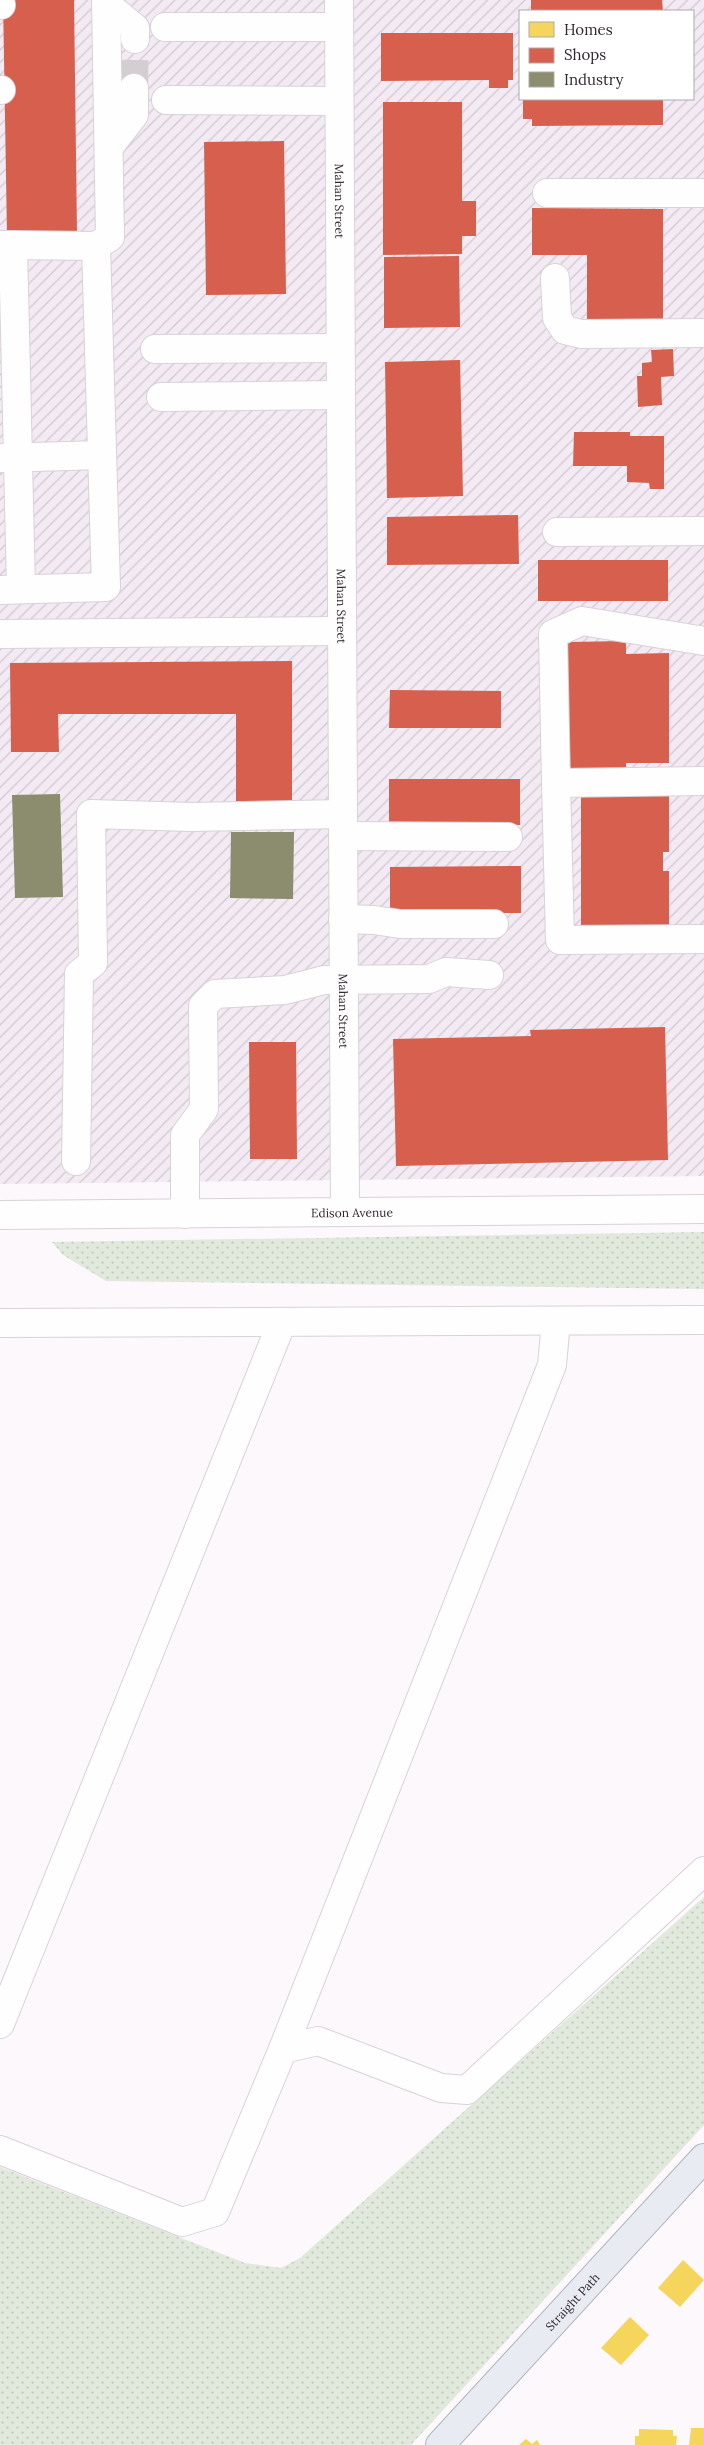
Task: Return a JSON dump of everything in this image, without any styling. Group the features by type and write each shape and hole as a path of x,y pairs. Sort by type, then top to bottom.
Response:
{"main road":[{"name":"Straight Path","path":"440,2445 704,2158"}],"street":[{"name":"Mahan Street","path":"339,0 345,1212"},
{"path":"106,2 135,28 135,38"},
{"path":"96,246 106,587 11,589 7,245 96,246 110,237 106,2"},
{"path":"165,28 339,27"},
{"path":"109,147 134,115 134,88"},
{"path":"166,100 339,101"},
{"path":"548,193 704,193"},
{"path":"555,278 557,318 565,330 581,334 704,333"},
{"path":"155,349 340,348"},
{"path":"160,397 340,395"},
{"path":"9,458 102,455"},
{"path":"557,532 704,531"},
{"path":"704,642 582,621 553,634 560,940 704,939"},
{"path":"0,634 341,631"},
{"path":"556,783 704,781"},
{"path":"76,1160 79,974 93,963 90,814 343,825 508,837"},
{"path":"343,918 400,924 494,924"},
{"path":"185,1214 186,1135 204,1109 203,1006 216,994 286,990 324,980 429,979 446,972 489,975"},
{"name":"Edison Avenue","path":"0,1215 704,1209"},
{"path":"0,1323 704,1320"},
{"path":"0,2150 182,2222 215,2212 283,2049 552,1365 556,1321"},
{"path":"0,2024 282,1322"},
{"path":"283,2049 318,2041 441,2088 468,2090 704,1871"}],"shaded area":[{"path":"0,0 704,0 704,1176 0,1184"},
{"path":"704,1232 704,1289 106,1281 63,1255 52,1242"},
{"path":"704,1897 704,2125 411,2445 0,2445 0,2167 245,2263 281,2268 300,2258"}],"building: Homes":[{"path":"683,2260 704,2280 680,2307 658,2288"},
{"path":"630,2317 649,2335 621,2365 601,2348"},
{"path":"691,2428 704,2428 704,2445 689,2445"},
{"path":"639,2429 673,2430 673,2436 677,2436 676,2445 635,2445 635,2436 639,2436"},
{"path":"526,2439 532,2444 537,2440 540,2445 519,2445"}],"building: Shops":[{"path":"3,0 74,0 77,234 7,235"},
{"path":"531,0 662,0 663,10 531,10"},
{"path":"381,33 513,33 513,80 508,80 508,88 489,88 489,80 381,81"},
{"path":"523,100 663,100 663,125 532,126 532,119 523,119"},
{"path":"383,102 462,102 462,201 476,201 476,236 462,236 462,254 383,255"},
{"path":"284,141 286,294 206,295 204,142"},
{"path":"532,208 663,209 663,324 587,324 587,255 532,255"},
{"path":"459,256 460,327 384,328 384,257"},
{"path":"673,349 674,376 661,377 662,405 638,407 637,376 642,376 642,363 652,362 651,350"},
{"path":"460,360 463,496 387,498 385,362"},
{"path":"574,432 630,432 630,436 664,436 664,489 650,489 649,483 627,482 627,466 573,466"},
{"path":"518,515 519,564 387,565 387,517"},
{"path":"538,560 668,560 668,601 538,601"},
{"path":"626,641 626,654 669,653 669,763 626,763 626,775 568,776 568,642"},
{"path":"292,661 292,801 236,801 236,714 58,714 59,752 11,752 10,663"},
{"path":"390,690 501,691 501,728 389,728"},
{"path":"389,779 520,779 520,825 389,825"},
{"path":"581,794 669,795 669,852 663,852 663,871 669,871 669,934 581,934"},
{"path":"521,866 521,913 390,914 390,867"},
{"path":"665,1027 668,1160 396,1166 393,1039 531,1036 530,1030"},
{"path":"249,1042 296,1042 297,1159 250,1159"}],"building: Industry":[{"path":"60,794 63,897 15,898 12,795"},
{"path":"231,832 294,832 293,899 230,898"}],"tunnel":[{"path":"134,88 135,39"}]}
